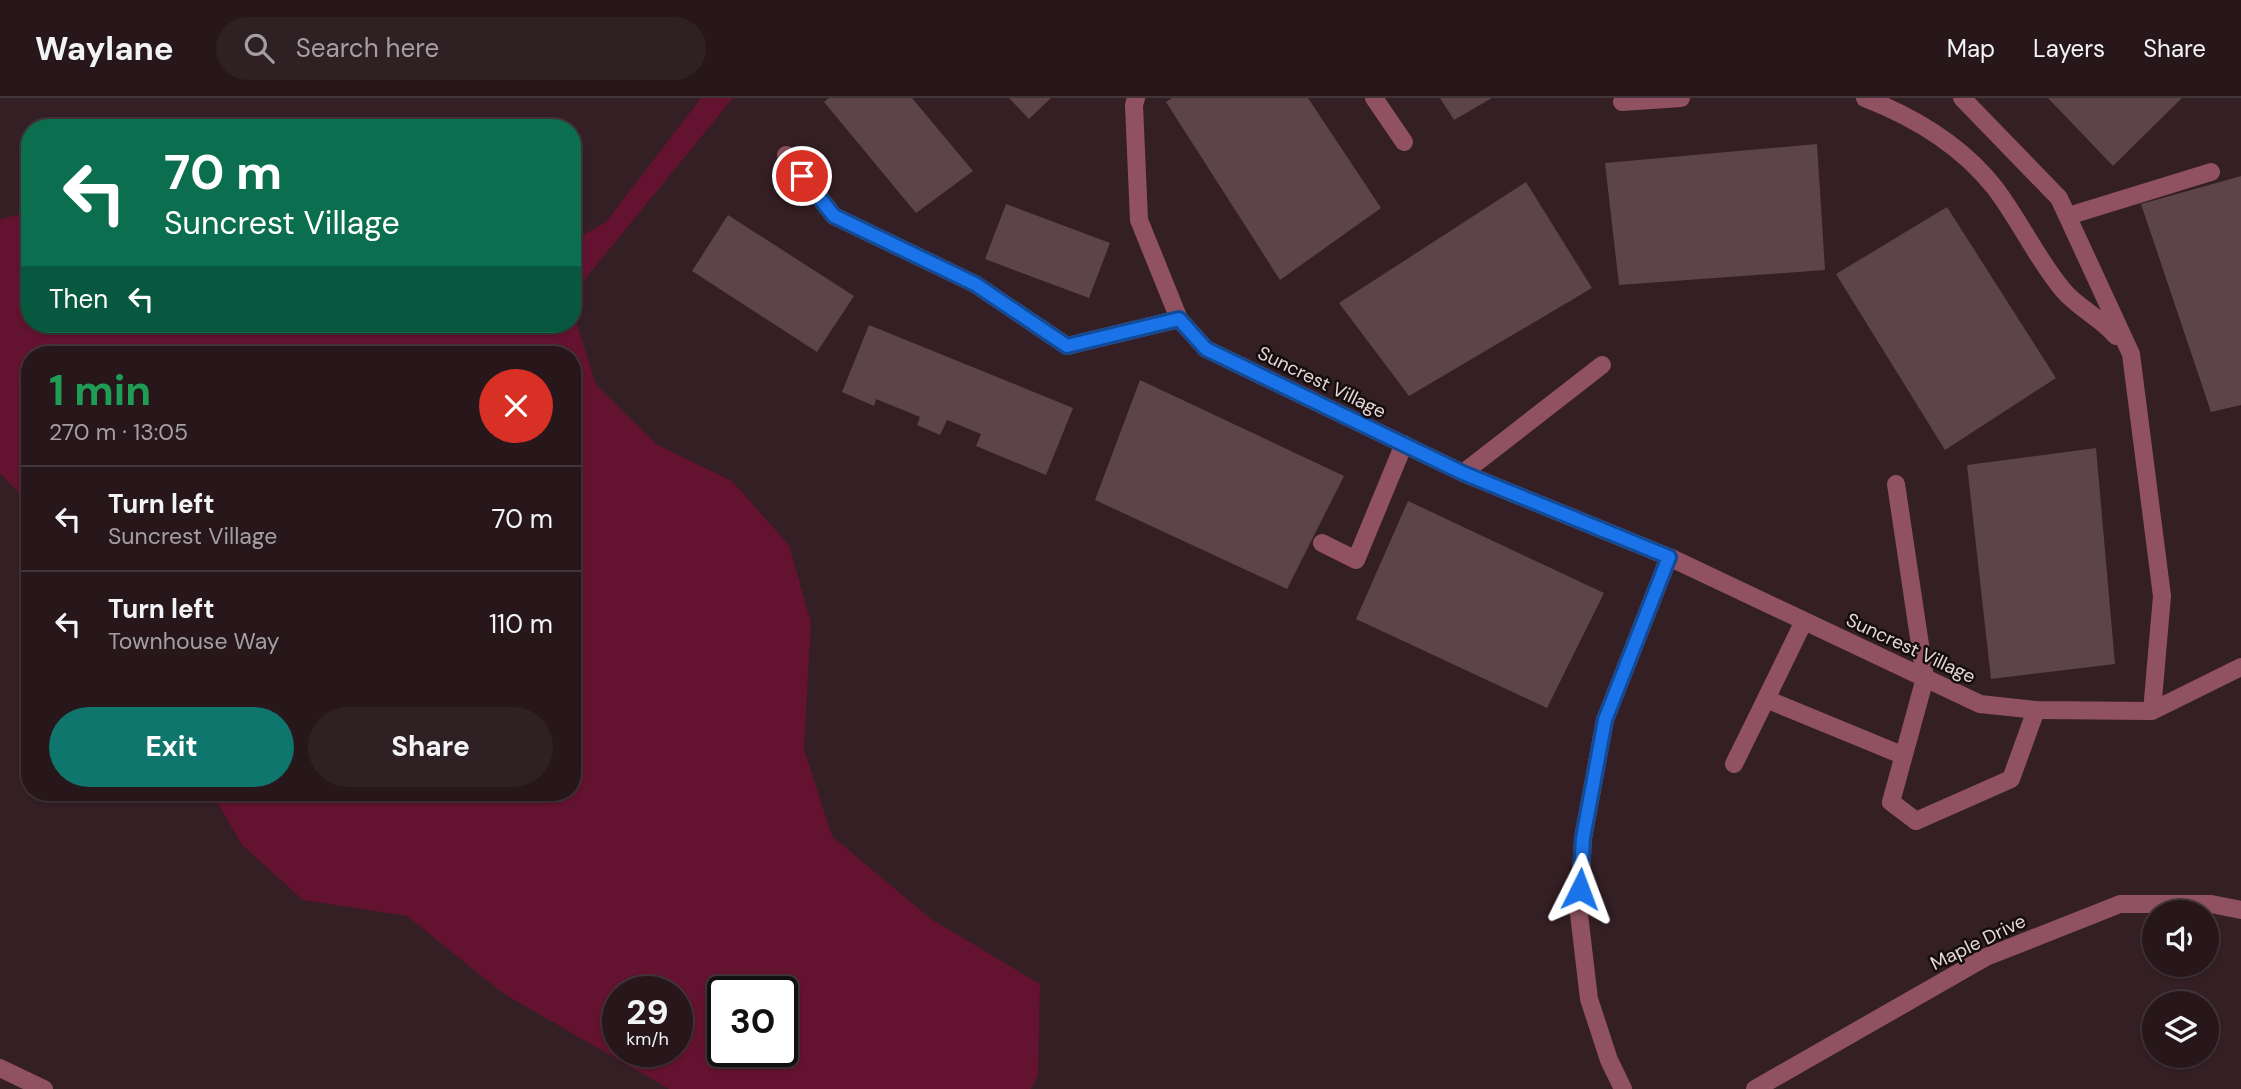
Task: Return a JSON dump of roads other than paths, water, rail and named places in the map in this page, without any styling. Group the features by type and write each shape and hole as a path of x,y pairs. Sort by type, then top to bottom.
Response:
{"street":[{"name":"Suncrest Village","path":"1136,98 1134,105 1139,220 1179,319 1206,349 1463,473 1669,557 1980,704 2036,710 2152,711 2241,667"},
{"path":"1374,98 1404,142"},
{"path":"1622,102 1681,98"},
{"path":"1865,98 1906,114 1952,146 1994,186 2065,292 2102,320 2132,354"},
{"path":"1962,98 2059,198 2132,354 2162,596 2152,711"},
{"path":"786,155 834,216 975,284 1067,346 1179,319"},
{"path":"2068,216 2211,172"},
{"path":"1463,473 1602,365"},
{"path":"1322,543 1356,560 1404,444"},
{"path":"1896,484 1925,678 1891,802 1916,821 2011,779 2036,710"},
{"path":"1623,1089 1609,1060 1589,999 1579,914 1583,838 1605,720 1669,557"},
{"path":"1734,764 1804,621"},
{"path":"1766,699 1902,755"},
{"name":"Maple Drive","path":"1755,1089 1986,957 2120,904 2211,904 2241,910"},
{"path":"0,1068 44,1089"}]}
